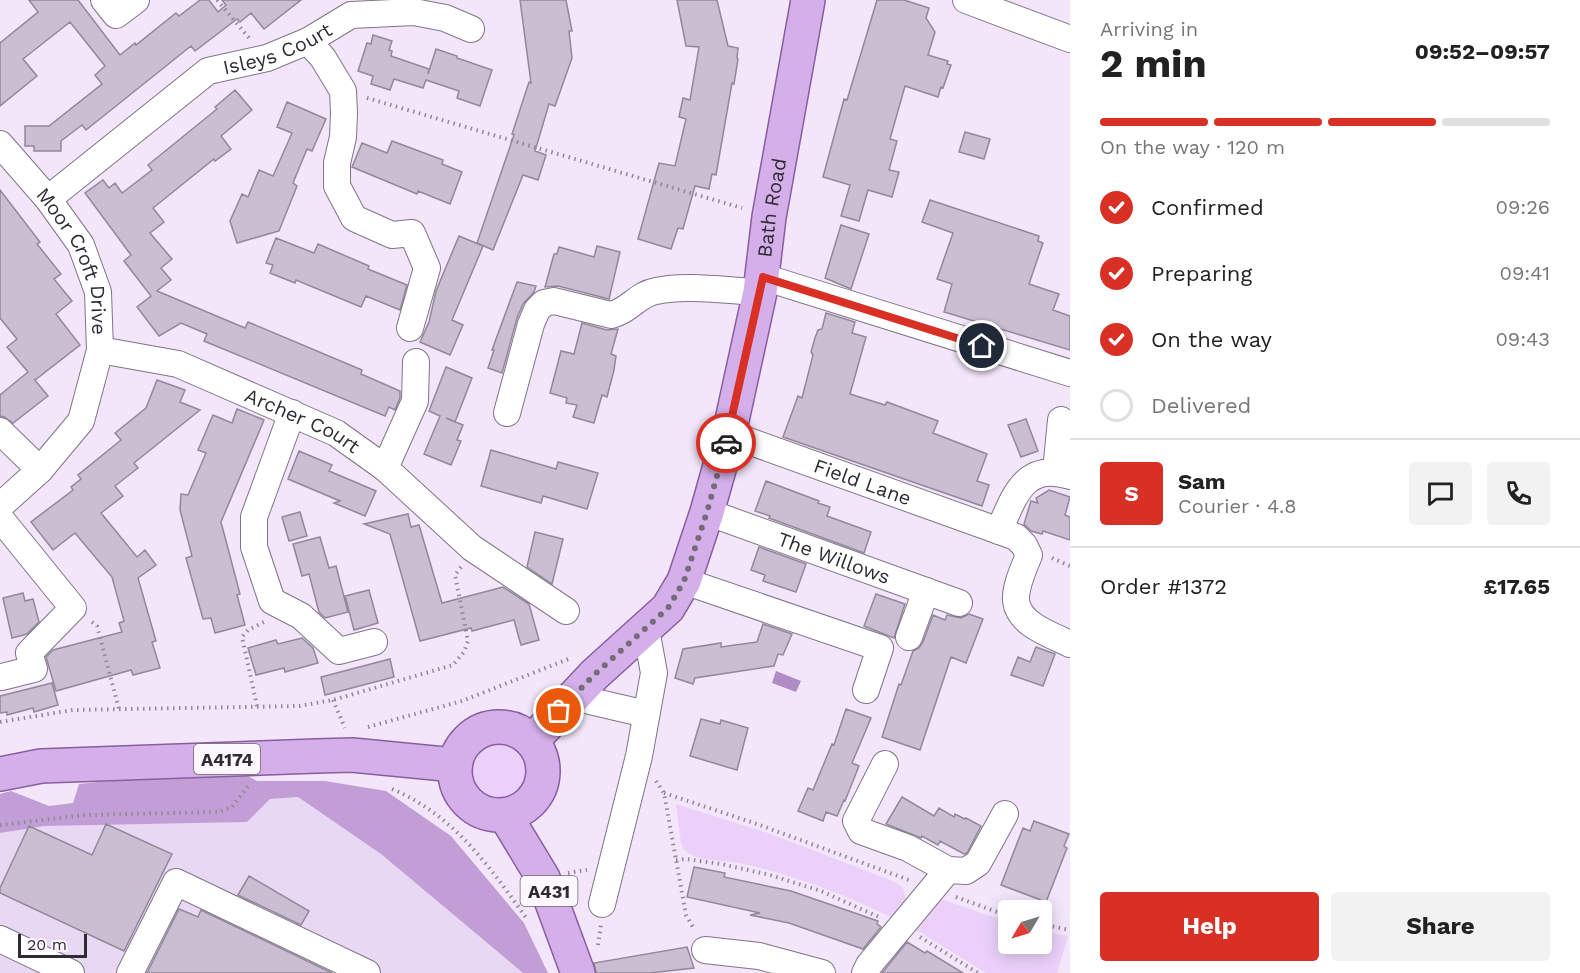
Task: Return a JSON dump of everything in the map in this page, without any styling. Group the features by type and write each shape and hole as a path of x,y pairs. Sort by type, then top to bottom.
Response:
{"main road":[{"name":"Bath Road","path":"531,741 584,686 668,608 684,581 729,434 762,285 769,217 808,0"},
{"path":"500,727 516,730 531,741 540,753 543,765 542,783 533,799 522,809 505,815 493,815 477,809 463,798 456,781 455,765 460,750 468,739 483,730 500,727"},
{"name":"A4174","path":"0,774 41,766 316,756 352,756 455,765"},
{"name":"A431","path":"505,815 543,878 578,973"}],"street":[{"path":"104,0 116,15 136,0"},
{"path":"966,0 1070,39"},
{"name":"Isleys Court","path":"48,199 208,71 267,58 308,41 348,8 414,12 445,18 471,29"},
{"path":"308,41 323,58 343,91 343,137 337,163 337,186 354,218 392,235 412,233 427,268 410,328"},
{"name":"Moor Croft Drive","path":"0,144 48,199 81,245 98,292 100,350 81,421 40,470 0,506"},
{"path":"507,413 531,324 537,310 544,303 554,301 611,315 621,313 638,299 655,291 682,289 762,285 1070,373"},
{"name":"Archer Court","path":"100,350 178,364 336,433 385,468 472,548 566,611"},
{"path":"385,468 415,401 416,362"},
{"path":"292,413 254,517 254,547 272,601 301,616 339,651 374,642"},
{"path":"999,531 1017,490 1022,484 1042,474 1063,473 1061,420"},
{"path":"0,430 40,470"},
{"name":"Field Lane","path":"729,434 1016,537 1024,545 1029,555 1017,589 1016,602 1023,617 1070,644"},
{"name":"The Willows","path":"707,512 959,603"},
{"path":"0,518 73,608 29,653 34,669 2,677"},
{"path":"684,581 880,648 866,690"},
{"path":"909,637 926,591"},
{"path":"602,904 639,756 654,673 646,629"},
{"path":"584,686 646,714"},
{"path":"885,764 856,821 861,831 908,848 941,880"},
{"path":"865,973 869,965 941,880 966,871 978,863 1005,814"},
{"path":"130,973 176,882 367,973"},
{"path":"0,939 71,973"},
{"path":"705,950 759,956 822,973"}],"path":[{"path":"217,0 267,58"},
{"path":"343,91 769,217"},
{"path":"0,722 73,710 299,706 333,700 453,665 464,652 468,641 455,575 472,548"},
{"path":"257,706 242,638 248,630 260,625 270,617 272,601"},
{"path":"73,608 98,626 119,709"},
{"path":"357,730 462,701 574,657 584,686"},
{"path":"639,756 664,793 686,915 705,950"},
{"path":"0,825 85,815 219,812 232,807 249,783"},
{"path":"388,786 429,808 459,832 530,923"},
{"path":"664,793 941,880 998,911"},
{"path":"676,860 686,859 721,864 770,875 820,891 902,927 978,973"},
{"path":"1052,926 1070,930"}],"shaded area":[{"path":"776,671 801,681 796,692 772,683"},
{"path":"499,736 512,739 524,746 531,758 534,771 531,784 524,796 512,803 499,806 486,803 474,796 467,784 464,771 467,758 474,746 486,739"},
{"path":"234,768 257,781 325,781 386,791 451,836 524,923 548,973 523,973 381,854 298,797 270,799 247,822 45,826 0,833 0,794 11,791 49,806 73,803 79,784"},
{"path":"298,797 381,854 523,973 0,973 0,833 45,826 247,822 270,799"},
{"path":"676,804 771,834 895,882 903,888 907,902 891,917 835,893 778,873 738,863 697,857 684,849 681,843"},
{"path":"941,899 998,919 998,954 1052,954 1052,933 1068,936 1057,973 986,973 910,926"}],"building":[{"path":"29,0 78,0 120,55 176,13 179,16 200,0 209,0 218,12 226,5 222,0 301,0 264,29 251,13 240,22 237,19 195,51 191,46 86,130 82,125 61,141 61,151 34,151 34,146 25,146 25,126 49,126 102,84 95,75 105,66 70,22 23,59 37,76 0,106 0,43 38,12"},
{"path":"520,0 566,0 572,31 569,31 572,58 555,106 549,104 535,151 546,155 538,180 523,175 493,250 477,243 514,135 512,134 529,82 531,83"},
{"path":"677,0 717,0 728,46 738,48 738,59 716,175 712,174 709,189 695,186 683,229 678,228 671,249 638,239 659,163 675,166 686,119 679,117 683,98 690,100 699,47 686,46"},
{"path":"877,0 904,0 929,8 926,18 935,32 928,55 948,61 947,64 951,65 938,97 905,86 890,139 897,141 889,170 899,172 892,197 868,190 859,221 841,216 850,185 823,177 844,99 847,100"},
{"path":"373,35 392,41 389,50 392,51 391,56 429,69 428,74 436,49 492,70 480,106 457,98 459,91 426,80 423,88 394,79 390,90 371,84 373,76 358,71 367,43 371,44"},
{"path":"235,90 252,110 221,136 231,149 215,161 214,159 153,208 164,222 150,233 172,259 161,268 171,280 157,291 245,328 248,322 362,370 361,374 400,391 395,410 389,407 385,416 204,341 207,334 181,323 159,336 137,307 151,296 124,261 131,255 85,193 103,180 109,188 115,183 122,193 152,170 148,165 217,109 215,107"},
{"path":"287,102 326,119 312,151 307,149 293,183 297,186 279,231 237,243 230,221 242,194 248,197 259,170 273,176 292,133 277,127"},
{"path":"965,132 990,139 984,159 959,152"},
{"path":"392,141 443,160 442,164 462,172 450,204 418,191 417,194 352,167 362,143 387,153"},
{"path":"0,190 40,242 37,244 61,274 54,279 72,301 56,314 80,345 34,379 48,396 13,423 0,416 0,395 28,372 7,347 17,339 0,318"},
{"path":"930,200 1039,236 1038,241 1043,243 1029,284 1059,294 1053,310 1070,316 1070,350 944,312 952,284 937,279 953,233 922,222"},
{"path":"841,225 869,234 851,289 825,278"},
{"path":"459,236 483,246 452,320 463,325 450,355 420,342 429,322 436,291"},
{"path":"276,238 314,253 318,244 407,285 400,310 366,296 361,307 296,280 295,283 270,273 273,265 266,263"},
{"path":"597,246 620,252 609,299 558,286 545,287 554,254 557,254 559,247 594,257"},
{"path":"517,282 536,286 534,292 523,304 517,318 502,373 488,368 494,350 492,350"},
{"path":"826,313 855,322 852,333 866,337 850,394 885,405 887,402 938,421 933,433 987,454 977,481 989,485 982,506 783,437 798,396 802,398 813,355 811,352 818,330 822,329"},
{"path":"582,323 607,330 618,329 611,354 616,356 614,370 607,397 602,395 594,423 573,417 577,405 566,403 567,398 550,393 561,351 574,354"},
{"path":"446,367 472,378 455,422 463,425 457,440 461,441 451,465 424,454 440,416 429,411"},
{"path":"157,380 185,390 180,402 200,410 134,463 138,468 115,486 123,496 101,513 137,557 145,550 156,565 138,578 156,641 152,642 160,668 133,675 131,670 56,691 46,657 53,650 122,632 119,623 124,621 112,577 75,533 53,550 31,522 73,490 71,487 81,479 78,475 121,440 115,433 146,408"},
{"path":"237,409 264,420 221,522 240,594 237,595 245,625 215,633 211,618 203,619 186,558 192,556 180,510 181,494 188,495 206,453 198,450 213,415 232,423"},
{"path":"1026,419 1038,451 1021,457 1008,425"},
{"path":"491,450 556,469 558,462 598,473 587,509 543,496 541,503 481,486"},
{"path":"299,451 332,465 329,471 376,491 365,516 334,503 340,501 288,479"},
{"path":"766,481 819,501 818,503 830,507 827,516 871,532 864,553 755,511"},
{"path":"1049,490 1070,497 1065,515 1070,517 1070,540 1043,531 1042,534 1031,531 1024,524 1031,501 1038,503 1036,498"},
{"path":"300,512 307,536 289,541 282,517"},
{"path":"408,514 411,527 419,525 442,603 503,587 529,604 539,640 521,645 514,620 420,641 390,534 364,524"},
{"path":"535,532 563,539 552,584 527,567"},
{"path":"320,537 329,568 336,566 348,612 325,618 319,612 309,574 302,576 293,544"},
{"path":"759,547 806,564 796,592 763,581 765,575 751,570"},
{"path":"369,590 378,623 354,630 345,596"},
{"path":"23,593 25,601 33,599 39,622 27,634 12,638 3,598"},
{"path":"876,594 905,604 894,638 864,626"},
{"path":"969,614 983,619 966,663 951,657 920,750 882,737 899,684 901,685 913,651 923,642 933,615 945,620 947,615 961,618"},
{"path":"763,624 792,634 783,655 778,654 774,666 695,678 693,684 675,678 683,649 721,643 721,647 757,642"},
{"path":"302,638 313,648 318,663 285,672 284,668 256,675 248,648 276,640 278,644"},
{"path":"1036,647 1055,654 1043,686 1011,675 1018,657 1030,662"},
{"path":"390,659 394,677 325,695 321,677"},
{"path":"52,683 58,705 34,712 33,708 7,715 7,712 0,713 0,696"},
{"path":"846,709 871,718 852,763 859,766 845,801 837,816 826,812 823,821 798,811 808,788 813,790 832,744 834,745"},
{"path":"701,719 720,724 721,720 748,728 737,770 690,756"},
{"path":"902,797 934,816 939,808 954,817 955,814 981,826 967,853 964,854 940,841 938,845 922,836 921,838 886,824"},
{"path":"1034,821 1069,834 1064,846 1067,848 1047,900 1041,900 1001,885 1023,828 1030,831"},
{"path":"106,824 172,854 124,951 0,893 0,888 29,826 92,855"},
{"path":"694,867 725,873 724,877 791,891 878,921 877,924 881,927 863,949 789,923 750,915 760,913 687,897"},
{"path":"249,876 309,911 301,925 238,895"},
{"path":"179,909 198,917 201,910 332,973 147,973"},
{"path":"907,942 925,953 927,951 963,973 882,973"},
{"path":"687,947 694,968 650,973 596,973 594,963"}],"way so far":[{"path":"559,711 595,674 668,608 684,581 707,512 726,443"}],"route":[{"path":"726,443 763,277 982,346"}]}
